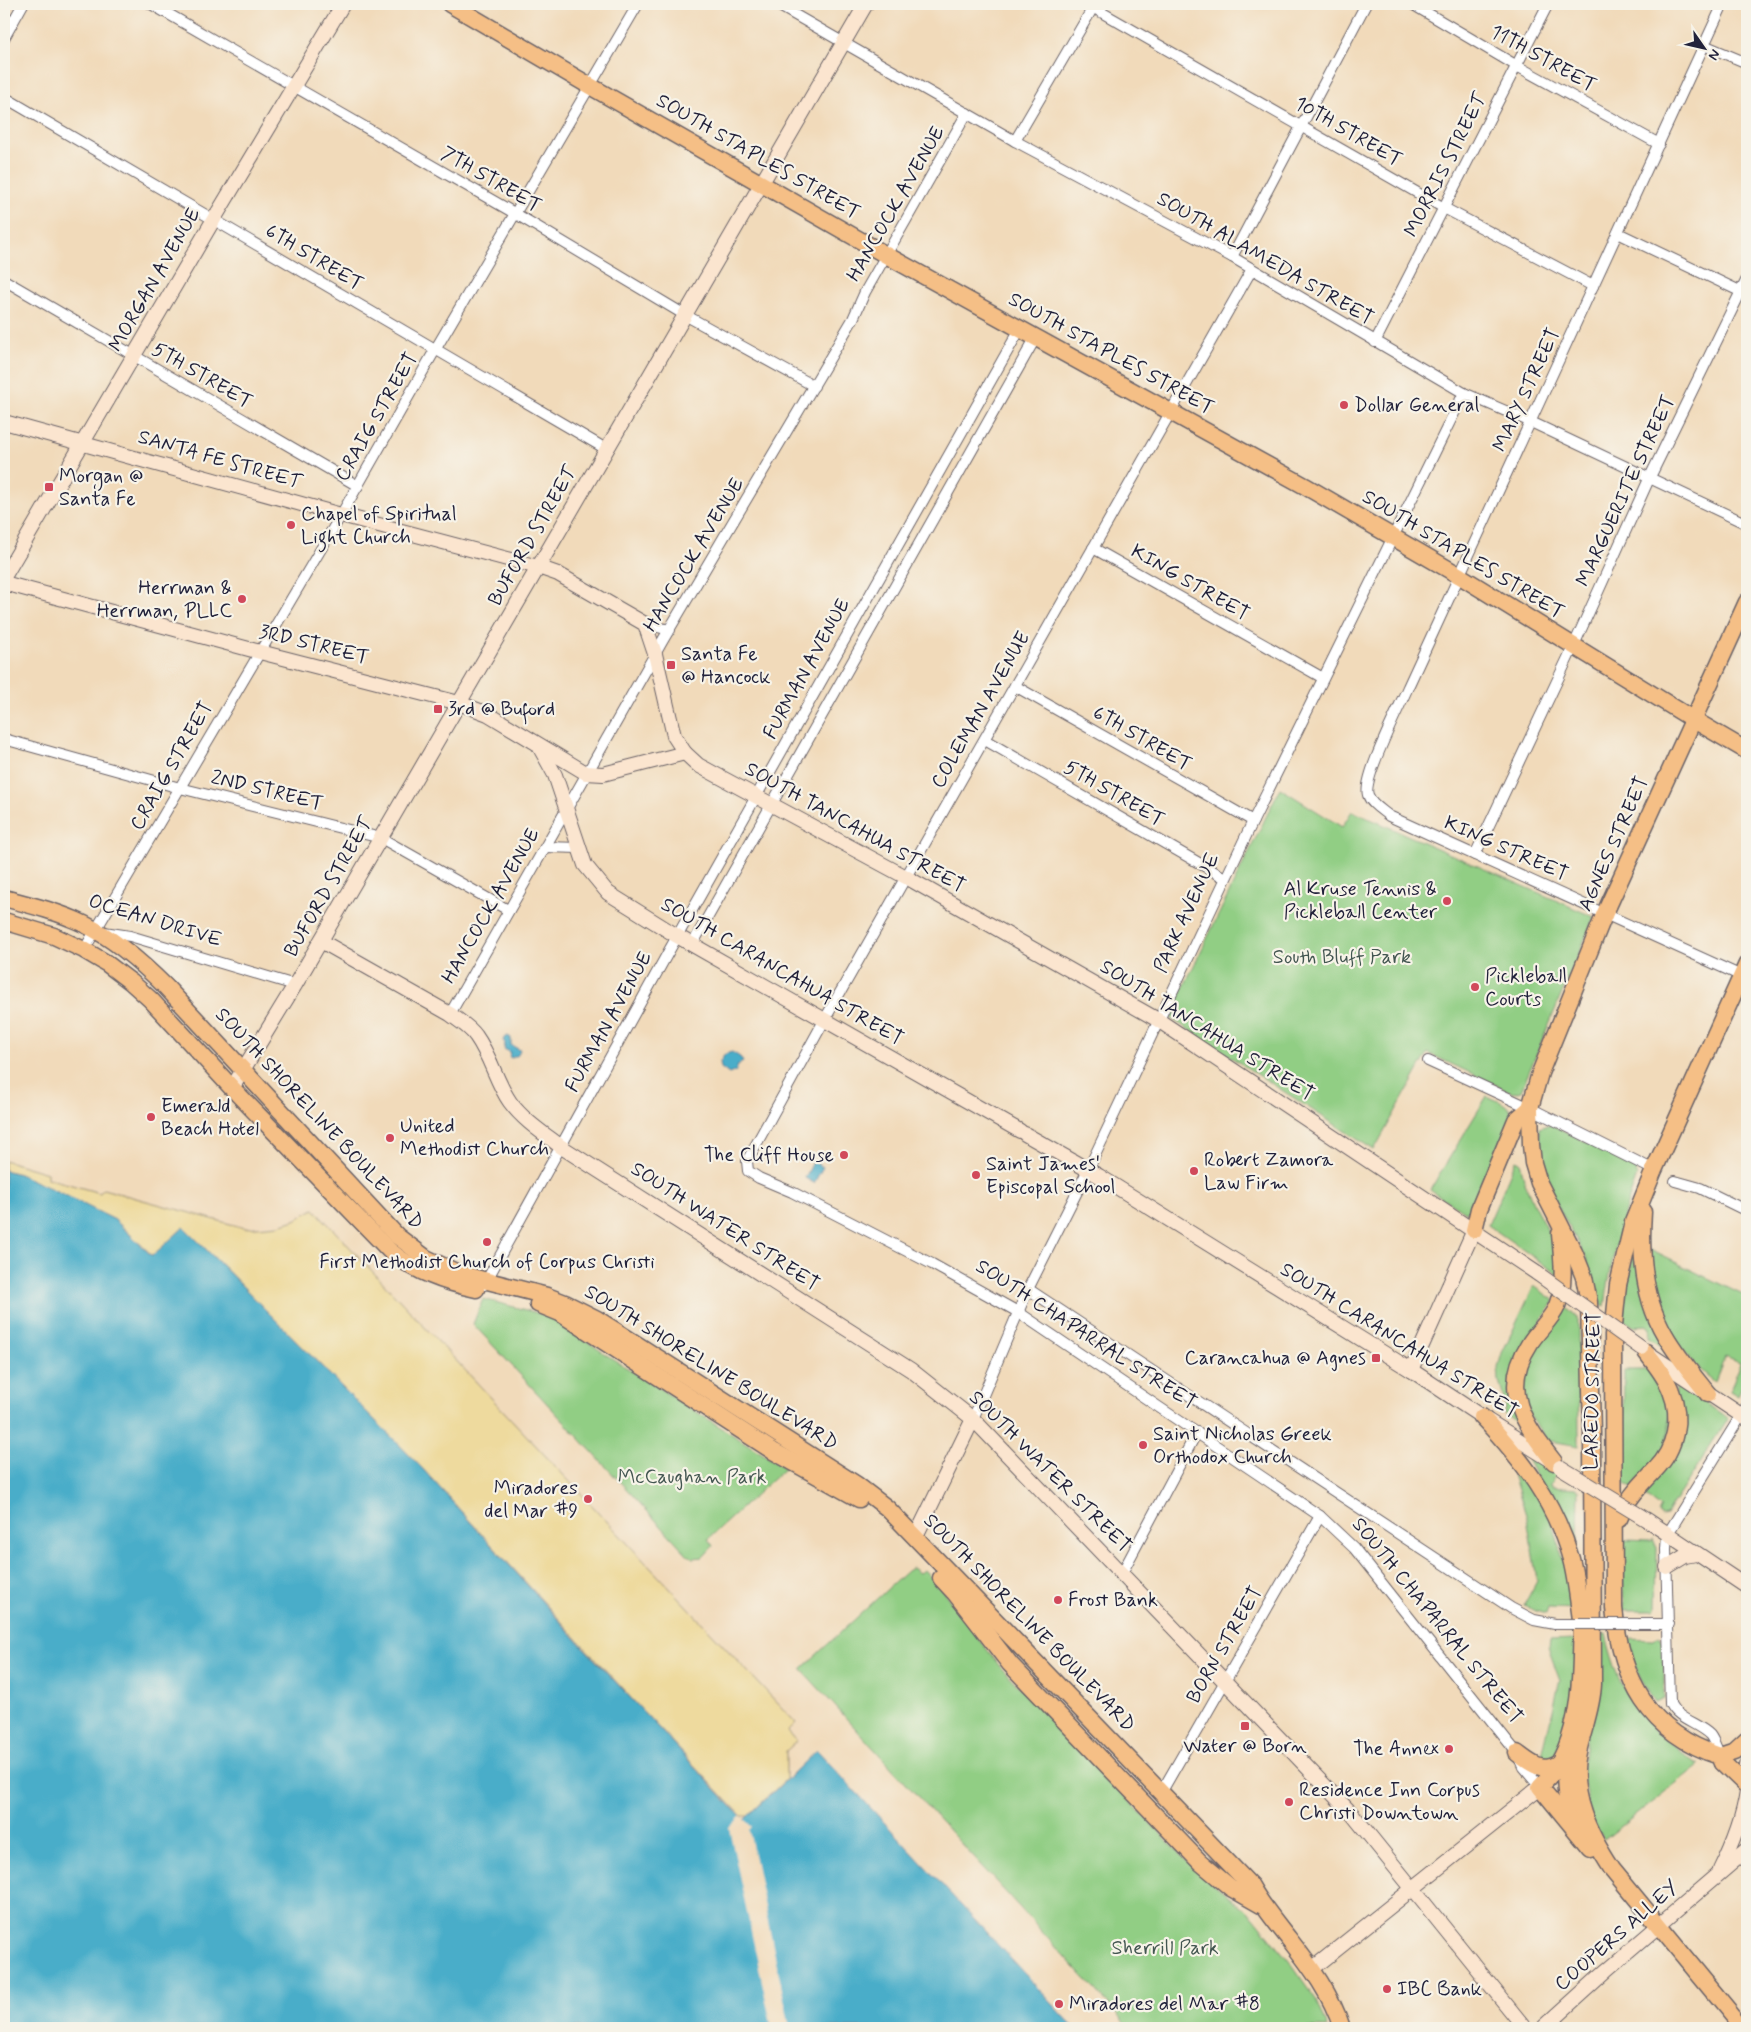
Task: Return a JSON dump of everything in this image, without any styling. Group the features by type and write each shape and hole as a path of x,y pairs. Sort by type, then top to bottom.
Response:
{"main road":[{"name":"MORGAN AVENUE","path":"4,577 214,219 343,4"},
{"name":"SOUTH STAPLES STREET","path":"450,4 886,255 1172,411 1460,576 1747,751"},
{"name":"BUFORD STREET","path":"232,1088 244,1072 321,941 866,4"},
{"name":"SANTA FE STREET","path":"4,422 538,567 558,574 645,624"},
{"name":"3RD STREET","path":"4,583 458,703 488,714 586,773"},
{"name":"AGNES STREET","path":"1530,1108 1540,1073 1605,914 1747,602"},
{"path":"645,624 655,654"},
{"name":"SOUTH TANCAHUA STREET","path":"655,654 674,736 685,753 698,765 906,877 1158,1020 1474,1230 1708,1394 1745,1413"},
{"path":"537,743 555,775 566,810"},
{"path":"586,773 603,774 685,753"},
{"name":"SOUTH CARANCAHUA STREET","path":"566,810 585,865 608,894 692,945 1088,1170 1411,1370 1557,1465 1647,1520 1747,1587"},
{"name":"OCEAN DRIVE","path":"4,898 67,916 97,930"},
{"path":"4,921 54,936 84,950"},
{"name":"SOUTH SHORELINE BOULEVARD","path":"97,930 146,966 397,1236 426,1258 484,1286"},
{"name":"SOUTH WATER STREET","path":"321,941 450,1014 477,1037 498,1083 511,1103 528,1121 560,1146 911,1370 973,1419 1353,1814 1412,1890 1525,2028"},
{"name":"SOUTH SHORELINE BOULEVARD","path":"84,950 106,963 151,1000 232,1088 390,1251 405,1263 439,1280 547,1296 597,1319 857,1485 887,1508 1010,1664 1194,1856 1231,1888 1262,1906"},
{"name":"LAREDO STREET","path":"1720,1756 1703,1751 1670,1731 1655,1717 1633,1683 1619,1648 1616,1627 1613,1535 1614,1315 1624,1256 1633,1222 1654,1170 1745,973"},
{"path":"1530,1108 1533,1164 1539,1183 1559,1227 1574,1252 1584,1277 1588,1302 1592,1433 1592,1698 1578,1754 1576,1778 1578,1798 1584,1820 1595,1843 1612,1869"},
{"path":"1411,1370 1474,1230 1479,1209 1516,1120 1530,1108"},
{"path":"1645,1191 1642,1241 1643,1269 1654,1312 1664,1334 1708,1394"},
{"path":"1557,1465 1531,1433 1524,1421 1516,1389 1521,1358 1529,1343 1556,1307 1561,1290 1563,1268 1559,1227"},
{"path":"1613,1535 1622,1510 1632,1494 1665,1457 1676,1431 1676,1411 1671,1390 1644,1350"},
{"path":"1482,1417 1520,1459 1546,1497 1571,1559 1581,1619"},
{"name":"PARK AVENUE","path":"913,1540 973,1419"},
{"path":"1312,1969 1540,1787 1546,1781 1566,1747 1578,1704 1584,1513 1592,1433"},
{"name":"SOUTH SHORELINE BOULEVARD","path":"913,1540 1162,1792 1251,1886 1262,1906 1312,1969 1329,1997 1342,2028"},
{"path":"1667,1567 1685,1556 1696,1554"},
{"path":"1747,1740 1735,1750 1720,1756 1723,1763 1747,1786"},
{"path":"1566,1747 1566,1795 1569,1811 1578,1832"},
{"path":"1517,1753 1530,1763 1544,1769 1551,1768 1557,1764"},
{"path":"1747,1765 1747,1774"},
{"path":"1540,1787 1592,1850 1612,1869 1743,2028"},
{"name":"COOPERS ALLEY","path":"1717,1875 1733,1845 1745,1808 1747,1791"},
{"name":"COOPERS ALLEY","path":"1543,2028 1607,1970 1747,1850"}],"street":[{"path":"4,38 23,4"},
{"name":"7TH STREET","path":"151,4 516,214 684,315 814,386"},
{"name":"CRAIG STREET","path":"84,950 358,486 435,350 638,4"},
{"name":"SOUTH ALAMEDA STREET","path":"776,4 1016,141 1232,257 1464,393 1531,422 1747,524"},
{"path":"1232,257 1366,4"},
{"name":"11TH STREET","path":"1412,4 1517,66 1659,144"},
{"name":"MORRIS STREET","path":"1375,342 1548,4"},
{"name":"MARY STREET","path":"1367,792 1371,770 1722,4"},
{"path":"1016,141 1092,5"},
{"name":"10TH STREET","path":"1092,5 1444,208 1594,286"},
{"path":"1704,44 1747,63"},
{"name":"6TH STREET","path":"4,97 606,449"},
{"name":"HANCOCK AVENUE","path":"450,1014 655,654 853,319 865,292 968,113"},
{"path":"1618,233 1744,293"},
{"name":"COLEMAN AVENUE","path":"748,1171 748,1162 825,1019 1252,270"},
{"name":"MARGUERITE STREET","path":"1475,855 1574,645 1649,478 1744,293 1747,279"},
{"name":"5TH STREET","path":"4,280 358,486"},
{"name":"FURMAN AVENUE","path":"484,1286 677,936 1020,329"},
{"name":"FURMAN AVENUE","path":"692,945 1036,337"},
{"name":"PARK AVENUE","path":"973,1419 1028,1289 1088,1170 1225,878 1464,393"},
{"path":"932,485 947,494"},
{"name":"KING STREET","path":"1093,548 1323,678"},
{"path":"645,624 670,630"},
{"path":"848,632 864,641"},
{"name":"6TH STREET","path":"1015,686 1253,822"},
{"name":"2ND STREET","path":"4,739 180,788 381,838 508,910"},
{"name":"5TH STREET","path":"985,740 1225,878"},
{"name":"KING STREET","path":"1367,792 1371,800 1390,816 1605,914 1745,973"},
{"path":"546,847 579,848"},
{"name":"OCEAN DRIVE","path":"97,930 130,936 295,985"},
{"path":"1428,1061 1530,1108 1654,1170"},
{"name":"SOUTH CHAPARRAL STREET","path":"748,1171 906,1250 1018,1312 1320,1516 1354,1548 1517,1753 1523,1767 1540,1787"},
{"path":"1675,1181 1700,1188 1747,1211"},
{"path":"1028,1289 1511,1608 1534,1620 1555,1624 1669,1624"},
{"path":"1720,1756 1710,1736 1681,1717 1670,1704 1667,1535 1745,1413"},
{"path":"1122,1573 1197,1432"},
{"name":"BORN STREET","path":"1162,1792 1320,1516"}],"green space":[{"name":"South Bluff Park","path":"1280,788 1342,827 1352,811 1594,917 1521,1091 1513,1093 1428,1053 1374,1150 1169,1017"},
{"path":"1487,1096 1507,1106 1510,1109 1512,1118 1470,1211 1465,1212 1430,1190"},
{"path":"1550,1124 1637,1169 1635,1173 1637,1176 1617,1240 1605,1306 1597,1302 1586,1257 1552,1196 1544,1173 1539,1149 1539,1128"},
{"path":"1516,1160 1520,1162 1525,1183 1534,1205 1556,1246 1560,1276 1488,1225"},
{"path":"1648,1249 1747,1297 1747,1377 1738,1396 1730,1391 1740,1363 1725,1357 1715,1382 1696,1365 1671,1334 1656,1298"},
{"path":"1633,1255 1638,1255 1664,1348 1649,1337 1650,1328 1646,1325 1633,1326 1624,1320 1626,1293"},
{"path":"1534,1286 1555,1301 1520,1353 1520,1426 1504,1414 1505,1402 1499,1382 1498,1367 1502,1353"},
{"name":"McCaughan Park","path":"483,1299 553,1317 605,1354 785,1468 708,1539 713,1546 703,1557 693,1558 688,1555 473,1324"},
{"path":"1563,1306 1578,1317 1579,1446 1551,1441 1549,1443 1525,1411 1522,1397 1526,1361"},
{"path":"1649,1367 1671,1399 1668,1445 1632,1488 1623,1483 1624,1370 1645,1370"},
{"path":"1676,1384 1728,1418 1666,1515 1662,1516 1658,1514 1661,1508 1640,1492 1662,1470"},
{"path":"1511,1456 1550,1513 1577,1609 1548,1608 1546,1614 1524,1605 1537,1581 1527,1518 1508,1459"},
{"path":"1530,1458 1556,1475 1551,1484 1552,1486 1579,1490 1578,1543 1571,1544 1528,1461"},
{"path":"1653,1539 1657,1548 1656,1608 1655,1610 1623,1610 1624,1540 1652,1541"},
{"name":"Sherrill Park","path":"912,1568 919,1573 924,1570 943,1591 1001,1668 1189,1863 1253,1916 1289,1961 1317,2001 1328,2028 1130,2028 801,1669"},
{"path":"1599,1634 1605,1634 1618,1677 1637,1710 1664,1738 1699,1765 1604,1840 1592,1823 1582,1773"},
{"path":"1658,1635 1664,1643 1664,1698 1655,1702 1637,1671 1626,1638 1653,1639"},
{"path":"1577,1639 1573,1715 1550,1763 1536,1761 1542,1755 1560,1680 1548,1648 1549,1640"}],"sand":[{"path":"4,1160 47,1173 47,1178 100,1193 103,1189 245,1228 279,1225 295,1220 314,1209 796,1723 788,1731 797,1741 786,1751 786,1779 748,1816 742,1816 641,1709 420,1466 184,1227 153,1256 115,1220 19,1174 4,1170"}],"water":[{"path":"508,1036 511,1038 511,1045 520,1050 518,1055 512,1058 509,1057 510,1052 504,1049 505,1043 503,1041"},
{"path":"732,1052 740,1057 743,1062 738,1065 736,1071 729,1074 721,1068 720,1062 725,1054"},
{"path":"813,1162 823,1167 814,1183 805,1178"},
{"path":"4,1170 19,1174 59,1192 115,1220 152,1256 184,1227 420,1466 584,1648 744,1820 817,1750 1075,2028 4,2028"}],"pier":[{"path":"741,1816 752,1827 749,1830 790,2028 772,2028 729,1828"}],"place":[{"name":"Dollar General","path":"1344,405"},
{"name":"Morgan @ Santa Fe","path":"49,487"},
{"name":"Chapel of Spiritual Light Church","path":"291,525"},
{"name":"Herrman & Herrman, PLLC","path":"242,599"},
{"name":"Santa Fe @ Hancock","path":"671,665"},
{"name":"3rd @ Buford","path":"438,709"},
{"name":"Al Kruse Tennis & Pickleball Center","path":"1447,901"},
{"name":"Pickleball Courts","path":"1475,987"},
{"name":"Emerald Beach Hotel","path":"151,1117"},
{"name":"United Methodist Church","path":"390,1138"},
{"name":"The Cliff House","path":"844,1155"},
{"name":"Robert Zamora Law Firm","path":"1194,1171"},
{"name":"Saint James' Episcopal School","path":"976,1175"},
{"name":"First Methodist Church of Corpus Christi","path":"487,1242"},
{"name":"Carancahua @ Agnes","path":"1376,1358"},
{"name":"Saint Nicholas Greek Orthodox Church","path":"1143,1445"},
{"name":"Miradores del Mar #9","path":"588,1499"},
{"name":"Frost Bank","path":"1058,1600"},
{"name":"Water @ Born","path":"1245,1726"},
{"name":"The Annex","path":"1449,1749"},
{"name":"Residence Inn Corpus Christi Downtown","path":"1289,1802"},
{"name":"IBC Bank","path":"1387,1989"},
{"name":"Miradores del Mar #8","path":"1059,2004"}]}
